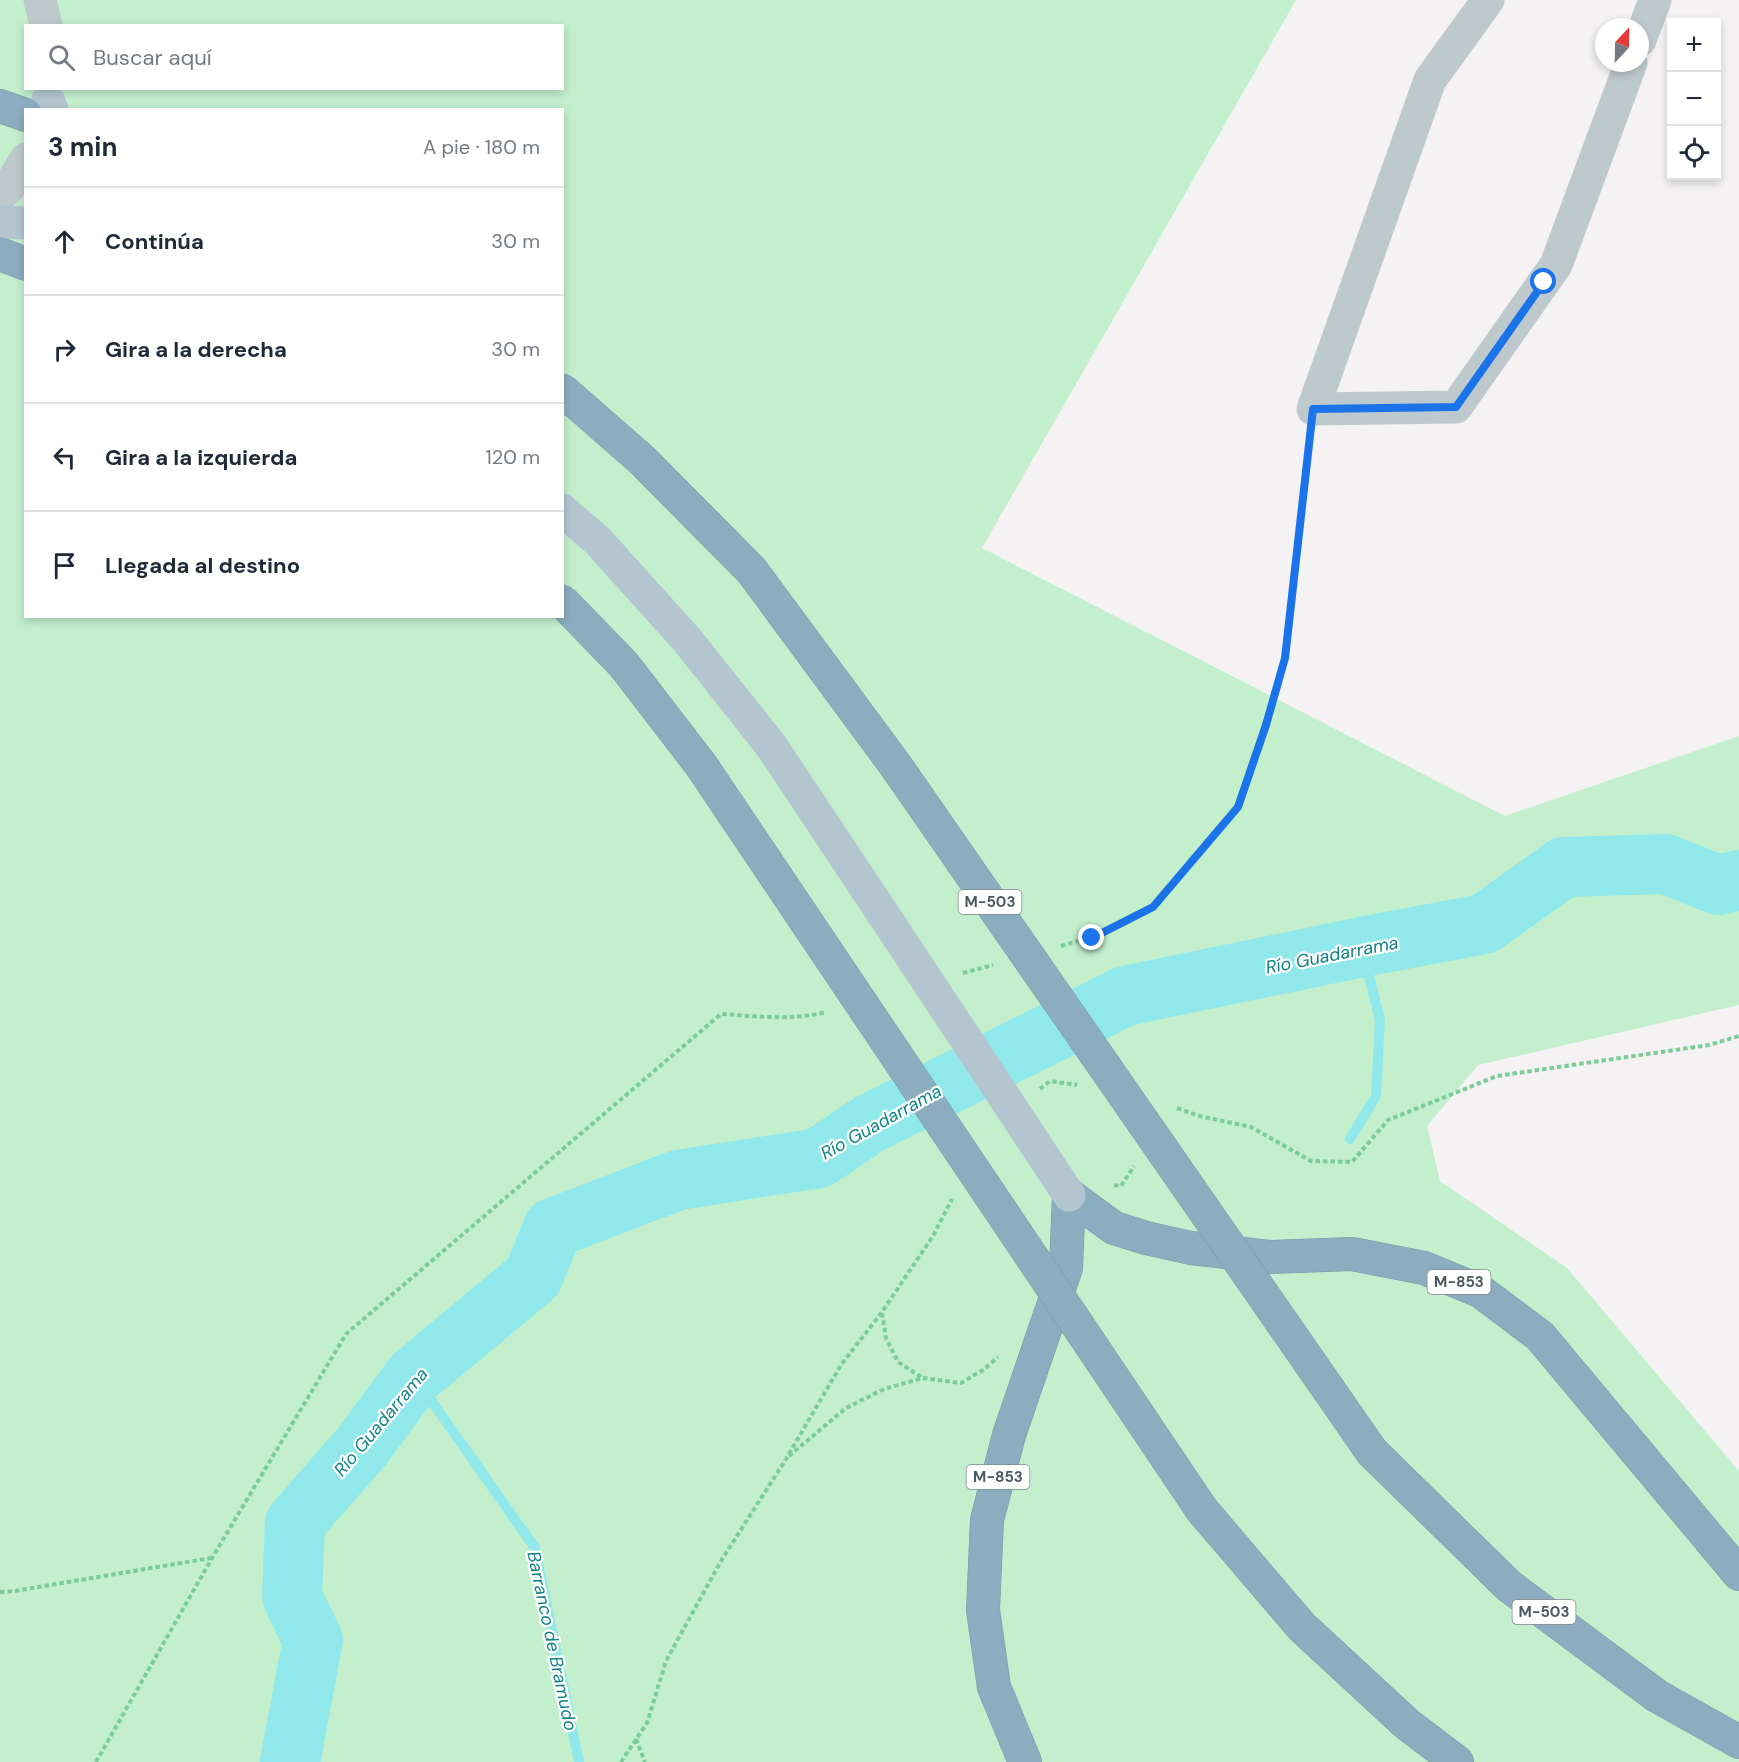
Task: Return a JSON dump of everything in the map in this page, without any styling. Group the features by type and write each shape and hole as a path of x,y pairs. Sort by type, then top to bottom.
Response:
{"highway":[{"path":"0,106 44,104"},
{"path":"0,254 24,263"},
{"name":"M-503","path":"564,392 642,460 752,571 897,766 1372,1452 1509,1586 1657,1696 1739,1742"},
{"path":"564,603 624,665 701,765 1202,1510 1302,1627 1407,1724 1457,1762"},
{"name":"M-853","path":"1069,1195 1114,1228 1146,1238 1191,1248 1269,1257 1352,1254 1424,1268 1480,1291 1540,1336 1739,1574"},
{"name":"M-853","path":"1025,1762 994,1687 983,1610 987,1520 1009,1435 1066,1268 1069,1195"}],"main road":[{"path":"0,222 24,223"},
{"name":"M-853","path":"564,512 597,540 688,641 772,747 1069,1195"}],"street":[{"path":"40,0 46,24"},
{"path":"1488,0 1430,80 1313,409 1456,407 1556,264 1628,72"},
{"path":"1648,18 1655,0"},
{"path":"0,196 9,187 24,162"}],"path":[{"path":"1092,938 1153,907 1238,807 1266,725 1285,658 1313,409"},
{"path":"96,1762 212,1558 346,1334 721,1014"},
{"path":"1179,1110 1251,1127 1311,1161 1352,1162 1388,1120 1497,1076 1709,1045 1739,1036"},
{"path":"621,1762 647,1723 666,1661 720,1561 786,1459 841,1365 882,1312 933,1236"},
{"path":"882,1312 886,1338 898,1362 923,1378"},
{"path":"786,1459 846,1408 884,1389 923,1378 961,1383 983,1370 998,1357 1002,1350"},
{"path":"0,1592 212,1558"},
{"path":"636,1739 645,1762"}],"green space":[{"path":"0,0 1296,0 982,548 1505,816 1739,736 1739,1005 1478,1065 1427,1126 1440,1181 1567,1268 1739,1471 1739,1762 0,1762"}],"waterway":[{"name":"Río Guadarrama","path":"290,1762 313,1640 292,1597 295,1523 364,1444 414,1376 533,1277 553,1228 678,1180 819,1158 869,1124 1125,996 1484,924 1564,867 1666,864 1718,885 1739,880"},
{"path":"1350,1139 1376,1096 1380,1020 1362,947"},
{"name":"Barranco de Bramudo","path":"414,1376 535,1548 579,1762"}],"route":[{"path":"1092,938 1153,907 1238,807 1266,725 1285,658 1313,409 1456,407 1544,282"}]}
